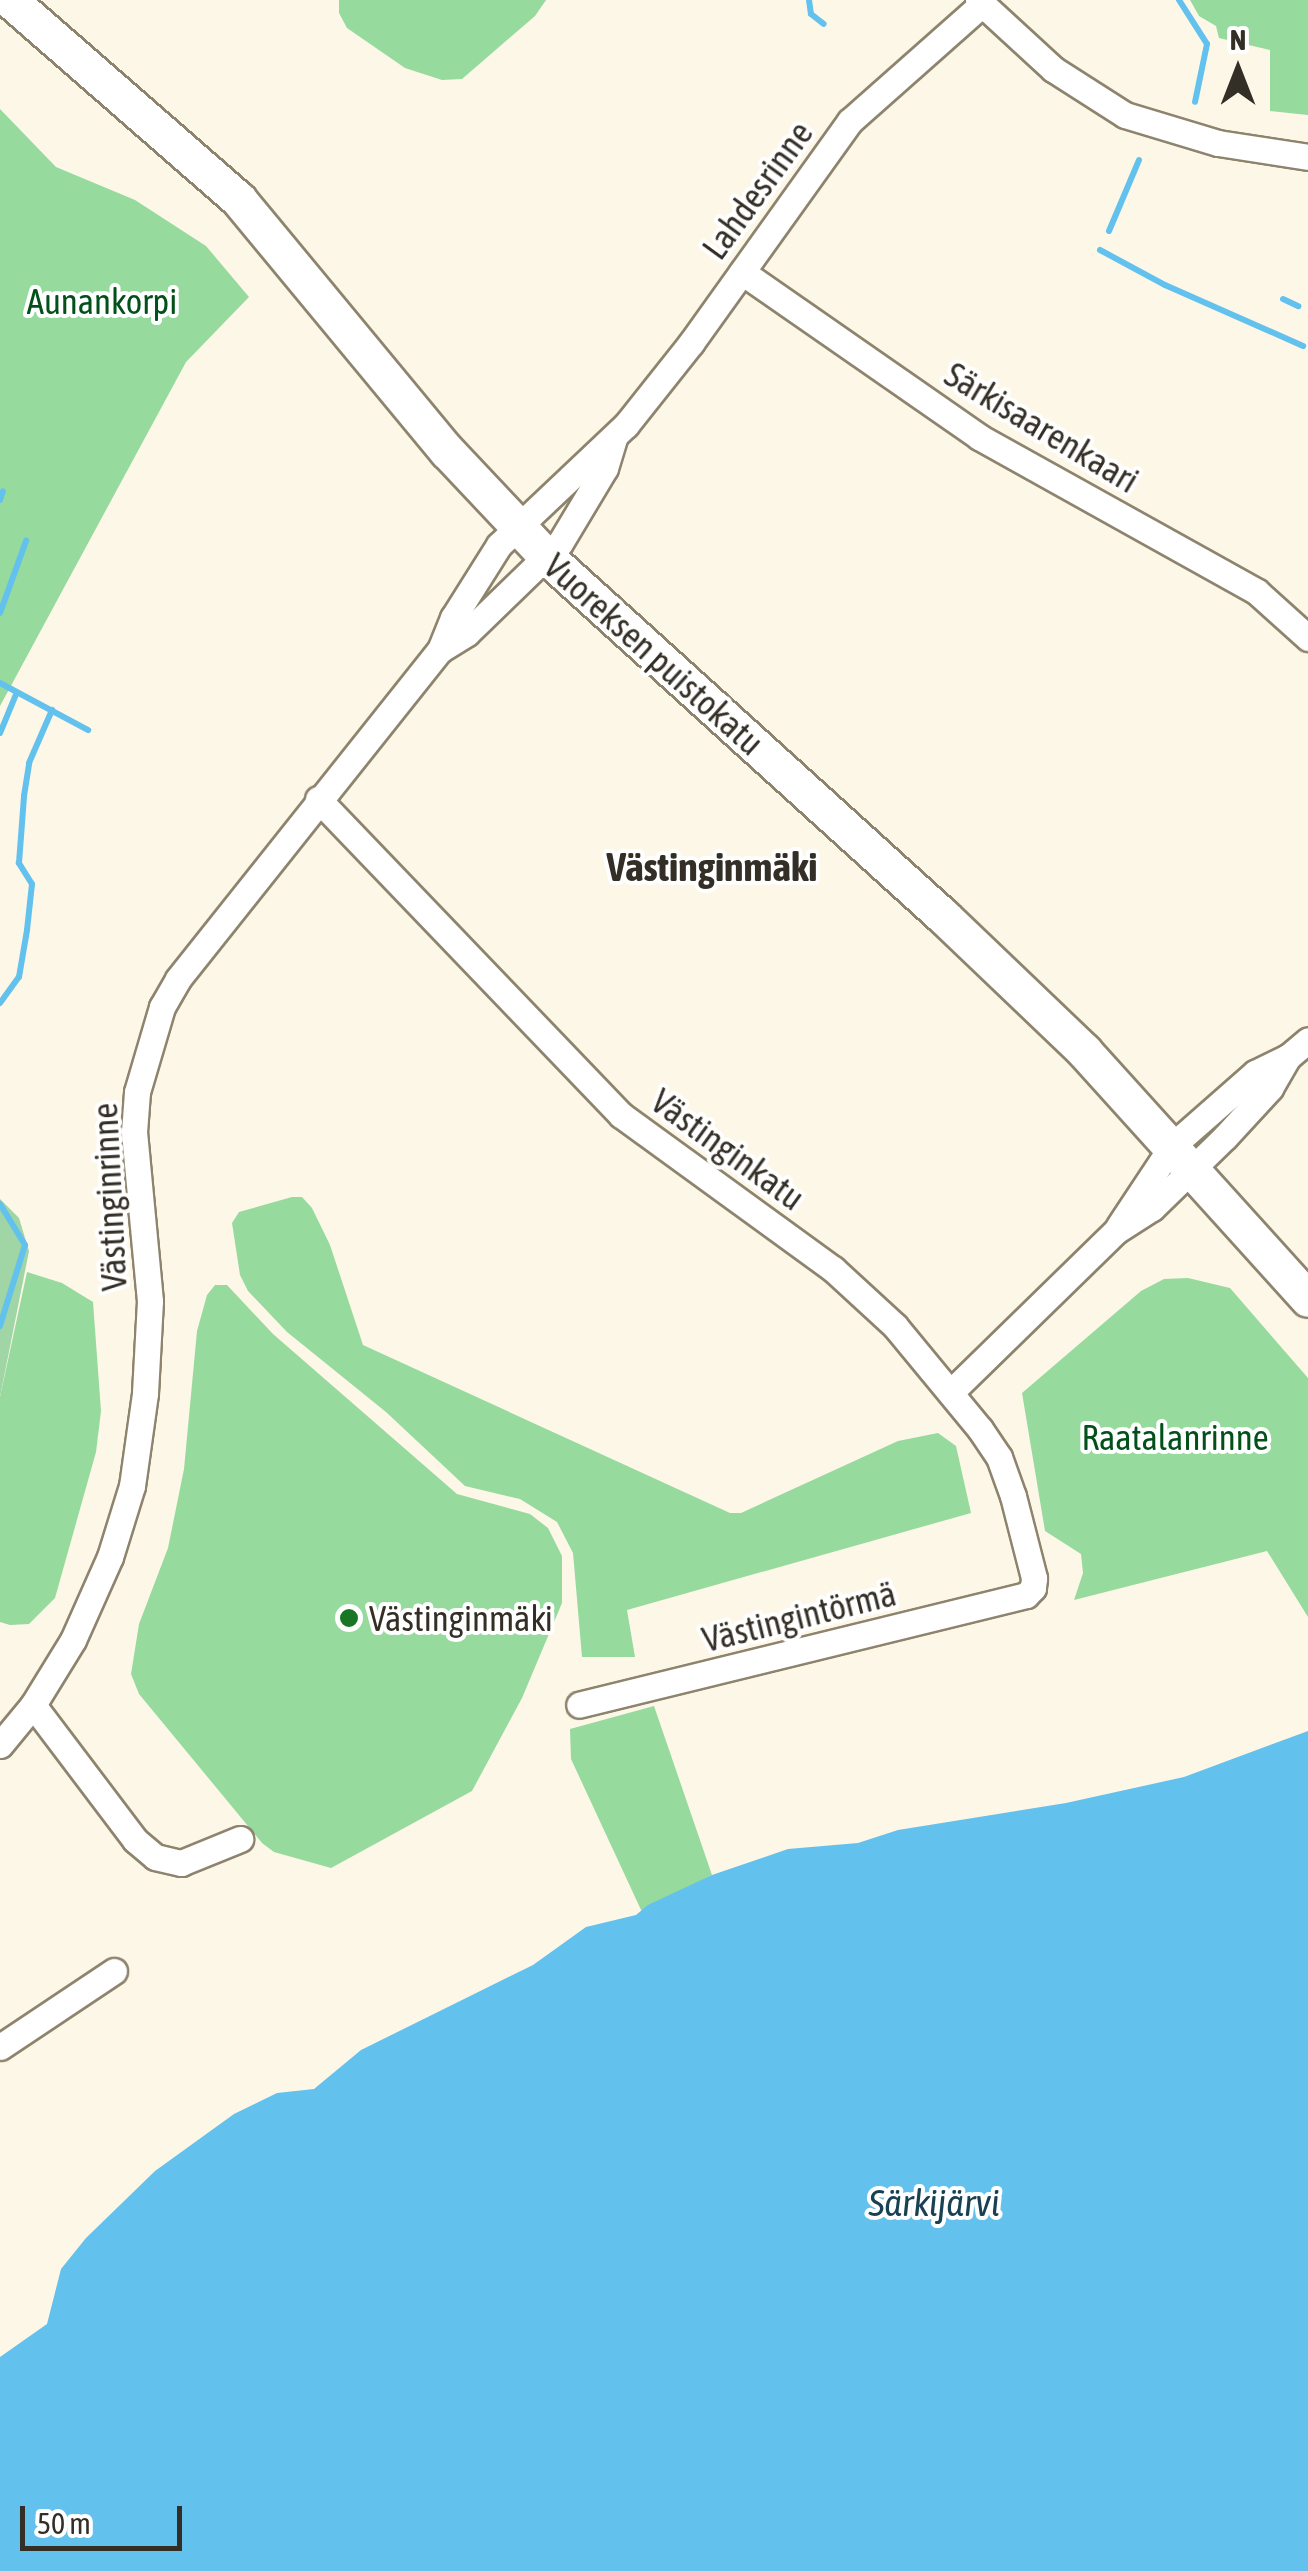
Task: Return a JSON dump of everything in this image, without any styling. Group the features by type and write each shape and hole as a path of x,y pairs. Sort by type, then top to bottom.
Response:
{"main road":[{"name":"Vuoreksen puistokatu","path":"10,0 239,200 447,450 547,557 944,917 1084,1051 1308,1299"}],"street":[{"name":"Lahdesrinne","path":"518,527 614,438 742,272 850,121 979,2"},
{"path":"979,2 1053,69 1125,115 1218,143 1308,157"},
{"name":"Särkisaarenkaari","path":"742,272 979,437 1257,592 1308,638"},
{"name":"Lahdesrinne","path":"547,557 590,495 612,454 614,438"},
{"name":"Västinginrinne","path":"0,1745 33,1705 73,1640 132,1486 150,1302 134,1132 137,1092 162,1007 196,950 440,650 453,618 493,552 518,527"},
{"name":"Västinginrinne","path":"440,650 467,633 547,557"},
{"name":"Västinginkatu","path":"318,799 621,1115 834,1268 895,1326 952,1392 1006,1474 1033,1588"},
{"path":"952,1392 1116,1231 1254,1073 1288,1057 1308,1040"},
{"name":"Västingintörmä","path":"579,1705 1026,1594 1033,1588"},
{"path":"33,1705 136,1840 155,1857 181,1863 240,1838"},
{"path":"0,2047 114,1971"}],"green space":[{"path":"339,0 546,0 535,16 462,79 442,80 405,68 347,28 339,13"},
{"path":"1190,0 1308,0 1308,115 1270,111 1270,50 1219,38 1216,26 1199,16"},
{"name":"Aunankorpi","path":"0,109 56,167 135,200 206,246 249,297 186,362 0,706"},
{"path":"302,1197 312,1208 330,1245 363,1345 730,1513 741,1513 898,1441 938,1433 956,1446 971,1513 627,1610 635,1657 582,1657 573,1553 557,1522 520,1499 465,1486 386,1412 287,1332 248,1291 240,1275 232,1223 239,1212"},
{"path":"0,1199 19,1218 29,1251 0,1397"},
{"path":"27,1272 62,1283 93,1302 101,1411 96,1452 55,1598 29,1624 10,1625 0,1622 0,1397"},
{"name":"Raatalanrinne","path":"1188,1278 1230,1288 1308,1378 1308,1617 1267,1551 1074,1600 1083,1573 1081,1554 1045,1531 1022,1393 1141,1291 1164,1279"},
{"path":"215,1285 227,1285 273,1334 457,1494 530,1514 548,1528 562,1556 562,1603 522,1698 472,1791 331,1868 274,1852 262,1843 139,1694 131,1674 139,1624 168,1548 184,1469 197,1331 207,1295"},
{"path":"654,1706 712,1875 642,1912 571,1759 570,1729"}],"water":[{"name":"Särkijärvi","path":"1308,1731 1308,2571 0,2571 0,2357 47,2324 61,2269 86,2238 155,2171 234,2114 277,2093 314,2089 361,2050 533,1965 586,1927 636,1915 648,1905 712,1875 788,1849 858,1843 898,1830 1066,1803 1184,1777"}],"waterway":[{"path":"809,0 811,14 824,24"},
{"path":"1179,0 1207,44 1195,102"},
{"path":"1109,231 1139,160"},
{"path":"1100,250 1165,285 1303,346"},
{"path":"1283,299 1298,306"},
{"path":"0,500 3,491"},
{"path":"0,613 26,541"},
{"path":"0,683 88,730"},
{"path":"0,733 17,692"},
{"path":"0,1003 19,977 32,884 19,863 24,796 29,763 52,710"},
{"path":"0,1204 25,1245 0,1326"}],"place":[{"name":"Västinginmäki","path":"349,1618"}],"district":[{"name":"Västinginmäki","path":"712,867"}]}
